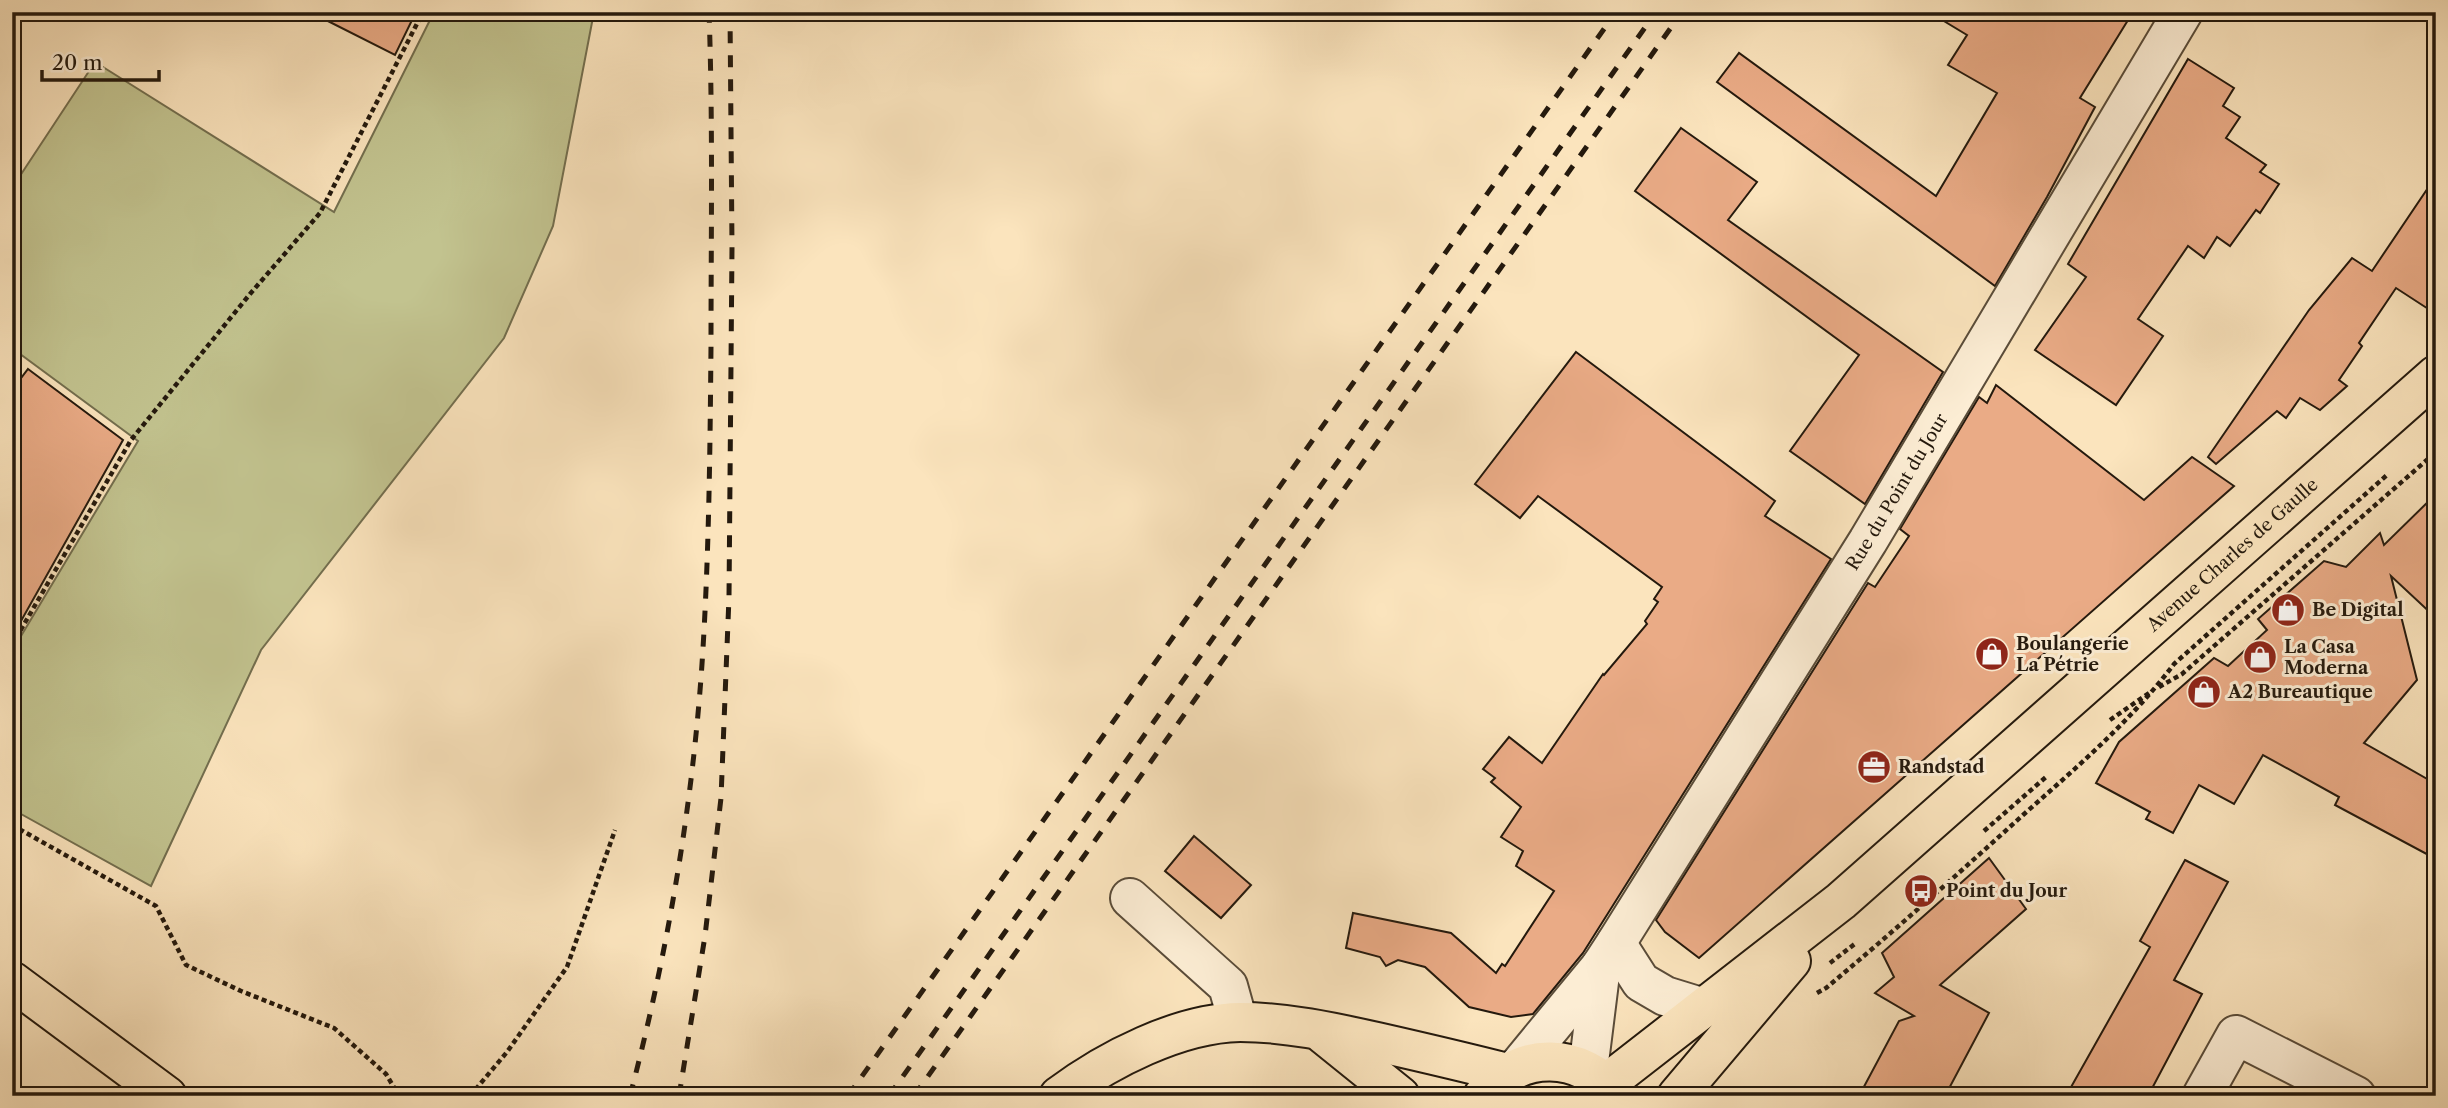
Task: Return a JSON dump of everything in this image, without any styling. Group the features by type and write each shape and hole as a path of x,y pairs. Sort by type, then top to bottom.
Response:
{"main road":[{"name":"Avenue Charles de Gaulle","path":"1841,901 2436,375"},
{"path":"1059,1096 1115,1060 1151,1044 1194,1028 1238,1022 1316,1028 1502,1079 1541,1061 1565,1062 1604,1083 1841,901"},
{"path":"1677,1096 1841,901"},
{"path":"15,988 167,1096"},
{"path":"1316,1028 1400,1096"}],"street":[{"name":"Rue du Point du Jour","path":"1502,1079 1608,955 1868,541 2183,12"},
{"path":"1130,898 1228,986 1238,1022"},
{"path":"1608,955 1641,982 1665,996 1704,1007"},
{"path":"1604,1083 1608,955"},
{"path":"2202,1096 2236,1035 2356,1096"}],"path":[{"path":"12,645 131,440 232,315 320,213 423,12"},
{"path":"2155,689 2182,674 2436,452"},
{"path":"1806,999 1826,988 1906,920 2116,733 2174,664 2394,469"},
{"path":"12,825 156,905 186,965 241,991 334,1028 386,1074 399,1096"},
{"path":"470,1096 507,1052 567,967 615,830"}],"green space":[{"path":"434,12 594,12 553,226 504,338 261,650 151,886 12,809 12,651 138,441 12,348 12,188 95,62 334,212"}],"building":[{"path":"310,12 416,12 395,55"},
{"path":"1929,12 2133,12 2080,98 2095,107 1995,286 1717,82 1739,53 1936,196 1997,93 1948,65 1967,35"},
{"path":"2188,59 2234,88 2223,106 2240,117 2226,138 2266,165 2260,172 2279,184 2260,213 2256,210 2230,246 2217,237 2204,258 2188,246 2138,319 2163,336 2116,405 2035,350 2086,277 2068,264"},
{"path":"1681,128 1757,182 1728,220 1943,372 1865,504 1790,451 1859,355 1635,191"},
{"path":"2436,176 2436,314 2396,288 2359,343 2362,346 2339,380 2347,386 2320,410 2300,398 2286,418 2277,411 2216,464 2208,457 2309,310 2352,258 2372,271"},
{"path":"1576,352 1775,501 1765,516 1831,559 1583,953 1533,1014 1511,1017 1469,1007 1425,967 1398,960 1386,966 1380,957 1346,948 1353,913 1451,933 1496,973 1502,964 1505,966 1554,891 1516,866 1523,851 1501,837 1521,807 1491,782 1495,778 1483,769 1509,737 1542,763 1603,674 1647,624 1645,621 1658,602 1654,599 1662,587 1538,496 1520,518 1475,484"},
{"path":"28,369 123,440 12,637 12,390"},
{"path":"1996,385 2144,500 2192,457 2234,486 1699,958 1665,932 1656,920 1868,583 1875,587 1909,536 1900,529 1979,397 1987,403"},
{"path":"2436,494 2436,618 2391,576 2417,680 2364,743 2436,784 2436,859 2335,805 2339,797 2263,755 2234,804 2199,785 2173,833 2146,819 2150,812 2096,783 2119,742 2214,658 2228,666 2267,630 2258,619 2324,561 2346,567 2380,533 2384,545"},
{"path":"1194,836 1251,885 1221,918 1165,871"},
{"path":"1989,858 2026,909 1940,985 1989,1013 1945,1096 1859,1096 1899,1021 1914,1016 1875,993 1894,977 1882,953"},
{"path":"2185,860 2228,882 2174,980 2202,994 2148,1096 2066,1096 2150,947 2140,941"}],"railway":[{"path":"630,1096 655,990 676,882 698,719 708,545 711,386 709,12"},
{"path":"679,1096 705,936 721,798 729,597 732,247 730,12"},
{"path":"848,1096 1616,12"},
{"path":"889,1096 1656,12"},
{"path":"914,1096 1682,12"}],"place":[{"name":"Be Digital","path":"2288,610"},
{"name":"Boulangerie La Pétrie","path":"1992,654"},
{"name":"La Casa Moderna","path":"2260,657"},
{"name":"A2 Bureautique","path":"2204,692"},
{"name":"Randstad","path":"1874,767"},
{"name":"Point du Jour","path":"1921,891"}]}
